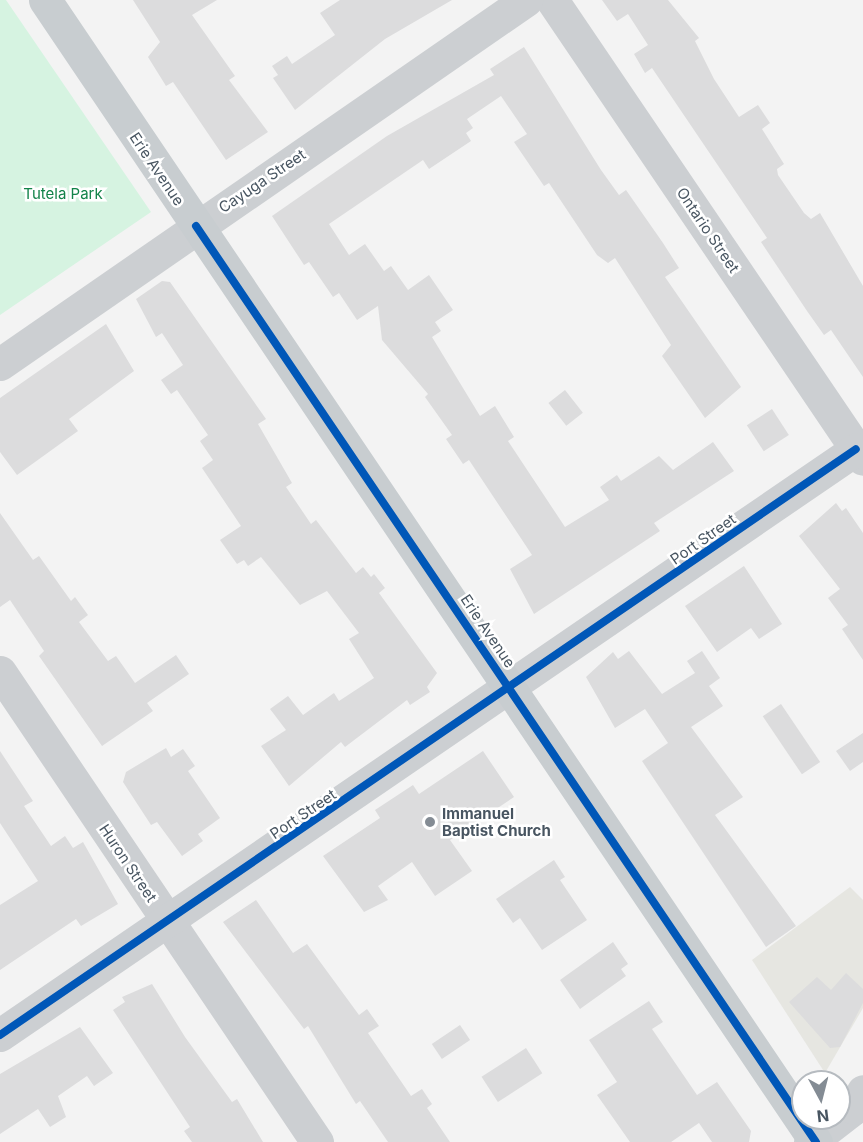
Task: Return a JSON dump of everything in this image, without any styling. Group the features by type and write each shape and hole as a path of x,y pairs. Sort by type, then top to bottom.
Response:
{"main road":[{"name":"Erie Avenue","path":"45,0 511,689 813,1141"}],"street":[{"name":"Cayuga Street","path":"0,364 196,226 526,0"},
{"name":"Ontario Street","path":"552,0 860,454"},
{"name":"Port Street","path":"0,1035 860,454"},
{"name":"Huron Street","path":"0,672 317,1142"},
{"path":"813,1141 854,1108 863,1091"}],"shaded area":[{"path":"850,887 863,900 863,1008 827,1070 823,1070 752,960"}],"green space":[{"name":"Tutela Park","path":"0,0 6,0 151,212 0,315"}],"building":[{"path":"133,0 217,0 192,15 235,76 229,80 268,132 226,160 173,82 166,86 148,57 160,42"},
{"path":"340,0 452,0 385,39 295,110 273,78 278,75 272,66 287,56 292,64 335,35 320,13"},
{"path":"602,0 668,0 699,38 695,41 714,79 739,117 758,105 770,123 762,129 784,164 777,169 778,175 804,213 811,219 820,213 863,286 863,377 831,330 824,335 807,311 761,242 767,238 652,68 645,73 634,54 648,45 628,14 617,21"},
{"path":"524,47 601,170 619,195 626,190 679,268 665,277 741,387 705,418 662,356 671,345 615,258 608,263 597,255 549,183 544,186 514,142 527,134 501,96 467,119 473,128 466,133 471,141 429,169 423,160 329,224 349,255 365,244 384,271 391,266 408,290 429,275 453,310 435,322 441,331 432,337 480,416 495,406 514,437 508,441 565,527 609,500 600,487 617,475 621,481 659,456 673,470 713,442 734,471 654,523 660,531 534,614 510,569 532,555 469,460 463,464 446,439 452,435 425,397 428,394 382,340 378,306 357,320 339,293 333,297 309,262 304,265 272,216 387,136 494,75 490,69"},
{"path":"162,281 170,282 266,419 258,424 292,483 286,487 311,524 316,520 356,573 363,567 371,577 374,574 385,588 379,593 437,673 427,687 430,692 410,705 407,700 345,747 341,742 289,786 261,746 286,730 270,709 288,696 303,715 334,693 339,701 374,678 349,639 359,633 327,591 300,605 261,557 248,566 244,560 237,564 220,540 241,526 202,468 213,460 200,441 208,435 177,390 171,394 161,380 183,365 162,333 156,337 136,299"},
{"path":"106,324 134,371 69,419 78,431 17,475 0,452 0,398"},
{"path":"565,390 583,413 566,426 548,403"},
{"path":"772,409 789,435 764,451 747,425"},
{"path":"836,503 842,511 846,508 863,533 863,660 842,629 848,625 828,598 840,589 799,536"},
{"path":"0,513 33,560 39,556 71,601 75,597 88,615 79,622 108,661 116,656 135,683 176,655 189,674 147,703 153,711 102,746 39,656 44,651 10,600 0,607"},
{"path":"744,566 782,624 759,639 751,628 717,652 685,606"},
{"path":"629,651 662,694 695,673 687,661 702,651 720,678 709,686 723,706 691,727 743,797 715,815 796,926 766,947 642,761 668,743 645,709 615,728 586,677 613,652 618,659"},
{"path":"781,704 820,762 802,774 763,716"},
{"path":"863,733 863,762 850,771 836,751"},
{"path":"166,748 171,757 183,749 195,766 188,771 220,818 198,834 203,841 182,856 157,822 151,825 123,782 126,772"},
{"path":"0,751 33,801 24,806 51,846 65,836 73,848 83,842 118,904 81,926 76,919 0,970 0,905 38,881 0,823"},
{"name":"Immanuel Baptist Church","path":"483,751 514,797 450,840 472,871 435,896 412,862 378,886 388,900 364,912 323,856 380,818 375,810 413,785 419,794"},
{"path":"554,860 565,877 560,880 587,920 542,950 520,918 513,923 496,899"},
{"path":"256,900 293,953 307,944 359,1015 367,1009 379,1026 368,1033 411,1096 422,1089 432,1104 427,1108 450,1142 388,1142 360,1101 356,1104 308,1026 304,1029 223,922"},
{"path":"613,942 628,964 621,969 626,976 580,1009 560,980"},
{"path":"846,973 863,989 863,1003 840,1047 830,1048 789,1002 817,977 831,990"},
{"path":"152,984 185,1037 232,1102 237,1099 263,1142 192,1142 184,1131 190,1127 113,1010 125,1002 122,997"},
{"path":"649,1001 663,1022 652,1029 697,1095 717,1082 751,1131 749,1142 712,1142 699,1123 671,1142 630,1142 597,1095 617,1082 589,1040"},
{"path":"460,1025 470,1040 442,1059 432,1044"},
{"path":"80,1027 113,1073 94,1086 87,1076 58,1096 66,1117 50,1127 38,1109 0,1134 0,1074"},
{"path":"526,1048 542,1073 498,1102 482,1077"}],"cycle path":[{"path":"196,226 816,1142"},
{"path":"0,1035 856,449"}],"place":[{"name":"Immanuel Baptist Church","path":"430,822"}]}
